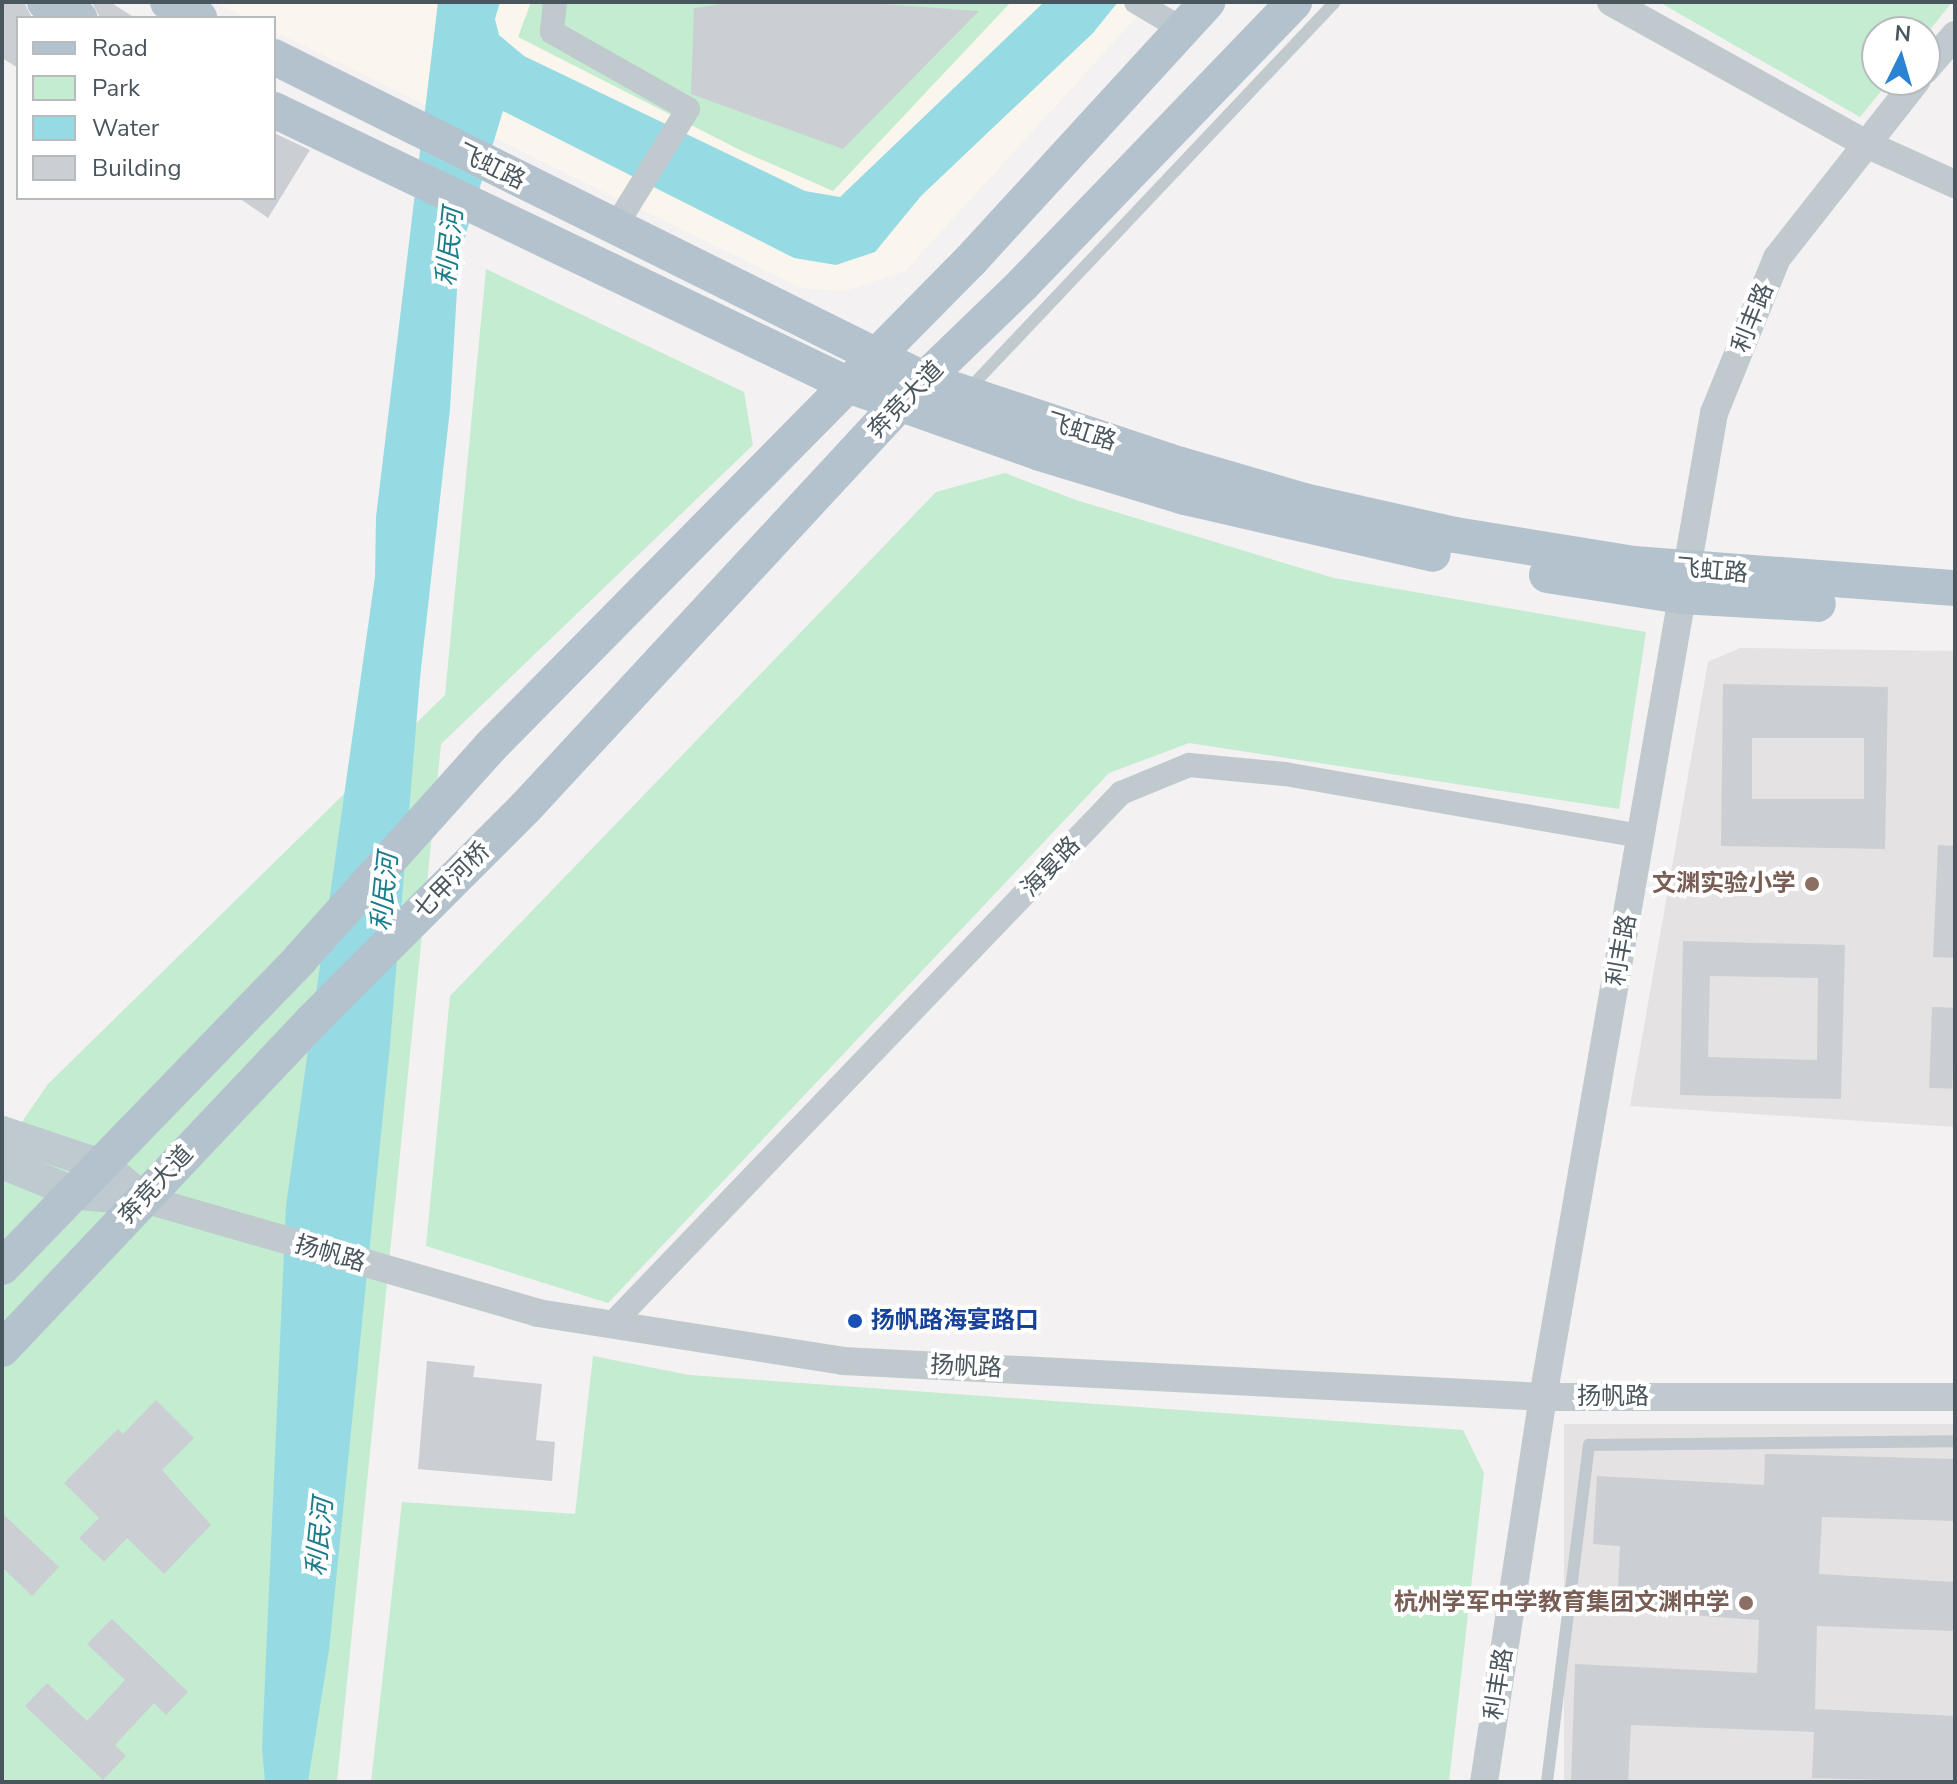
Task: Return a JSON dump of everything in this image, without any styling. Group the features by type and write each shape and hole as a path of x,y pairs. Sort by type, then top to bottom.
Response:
{"main road":[{"path":"45,2 75,16"},
{"path":"168,2 195,16"},
{"name":"奔竞大道","path":"104,1166 300,959 491,746 851,386 1207,2"},
{"name":"奔竞大道","path":"526,807 913,391 1294,2"},
{"name":"飞虹路","path":"276,58 878,357 913,391 1040,453 1358,540 1684,582 1955,611"},
{"name":"飞虹路","path":"276,111 851,386 965,393 1304,501 1684,582 1955,588"},
{"name":"七甲河桥","path":"311,1022 526,807"},
{"name":"奔竞大道","path":"2,1349 311,1022"},
{"path":"2,1132 104,1166 144,1199"},
{"name":"扬帆路","path":"2,1163 78,1194 144,1199"},
{"path":"2,1267 104,1166"}],"street":[{"path":"555,2 552,32 688,109 615,227"},
{"path":"1136,2 1182,29"},
{"path":"1611,2 1864,143 1955,184"},
{"path":"1941,51 1955,35"},
{"name":"利丰路","path":"1484,1782 1543,1397 1714,413 1777,258 1904,96"},
{"name":"海宴路","path":"612,1324 1121,793 1189,765 1285,774 1642,836"},
{"name":"扬帆路","path":"144,1199 538,1313 843,1361 1543,1397 1955,1397"}],"lane":[{"path":"965,393 1335,2"},
{"path":"1547,1782 1589,1445 1955,1441"}],"shaded area":[{"path":"214,2 1150,2 905,271 845,291 802,288 276,32 276,16 243,16"},
{"name":"文渊实验小学","path":"1740,648 1955,651 1955,1127 1630,1106 1708,662"},
{"name":"杭州学军中学教育集团文渊中学","path":"1564,1424 1955,1424 1955,1782 1564,1782"}],"green space":[{"path":"531,2 1011,2 833,191 742,151 518,37"},
{"path":"1659,2 1952,2 1941,16 1861,16 1861,96 1877,96 1860,117"},
{"path":"486,269 744,392 753,445 441,744 337,1782 2,1782 2,1151 48,1084 445,695"},
{"path":"1005,473 1076,500 1334,578 1646,632 1619,809 1189,743 1109,773 608,1303 426,1246 450,996 936,492"},
{"path":"593,1356 689,1375 1463,1430 1484,1473 1449,1782 371,1782 402,1502 575,1514"}],"water":[{"name":"利民河","path":"438,2 500,2 495,19 499,35 524,56 805,191 840,197 1044,2 1118,2 1093,33 921,196 875,252 836,265 794,258 503,111 459,256 450,409 420,678 390,1045 329,1650 308,1782 265,1782 262,1748 286,1206 375,577 376,517"}],"building":[{"path":"2,2 24,2 31,16 16,16 16,67 2,58"},
{"path":"92,2 110,2 132,16 99,16"},
{"path":"737,2 854,2 979,11 843,149 691,94 694,8"},
{"path":"276,134 310,150 268,218 242,200 276,200"},
{"path":"1723,684 1888,687 1885,849 1721,846","holes":["1752,738 1864,738 1864,799 1752,799"]},
{"path":"1938,845 1955,846 1955,958 1933,957"},
{"path":"1683,941 1845,945 1841,1099 1680,1095","holes":["1710,976 1818,978 1817,1060 1708,1057"]},
{"path":"1932,1007 1955,1008 1952,1089 1929,1088"},
{"path":"427,1361 475,1366 473,1377 542,1384 536,1440 555,1442 552,1481 418,1469"},
{"path":"156,1400 194,1438 162,1470 211,1525 164,1574 127,1538 104,1562 79,1538 99,1518 64,1483 118,1429 123,1434"},
{"path":"1765,1454 1955,1459 1955,1521 1822,1517 1819,1574 1955,1582 1955,1631 1817,1626 1815,1709 1955,1716 1955,1782 1812,1778 1814,1732 1631,1725 1628,1782 1571,1782 1575,1664 1757,1673 1759,1620 1617,1610 1620,1546 1593,1544 1597,1476 1764,1485"},
{"path":"2,1513 59,1567 32,1596 2,1567"},
{"path":"112,1619 188,1692 166,1715 154,1703 115,1745 126,1756 103,1780 25,1706 47,1683 87,1721 125,1680 87,1644"}],"place":[{"name":"文渊实验小学","path":"1812,884"},
{"name":"扬帆路海宴路口","path":"855,1321"},
{"name":"杭州学军中学教育集团文渊中学","path":"1746,1603"}]}
